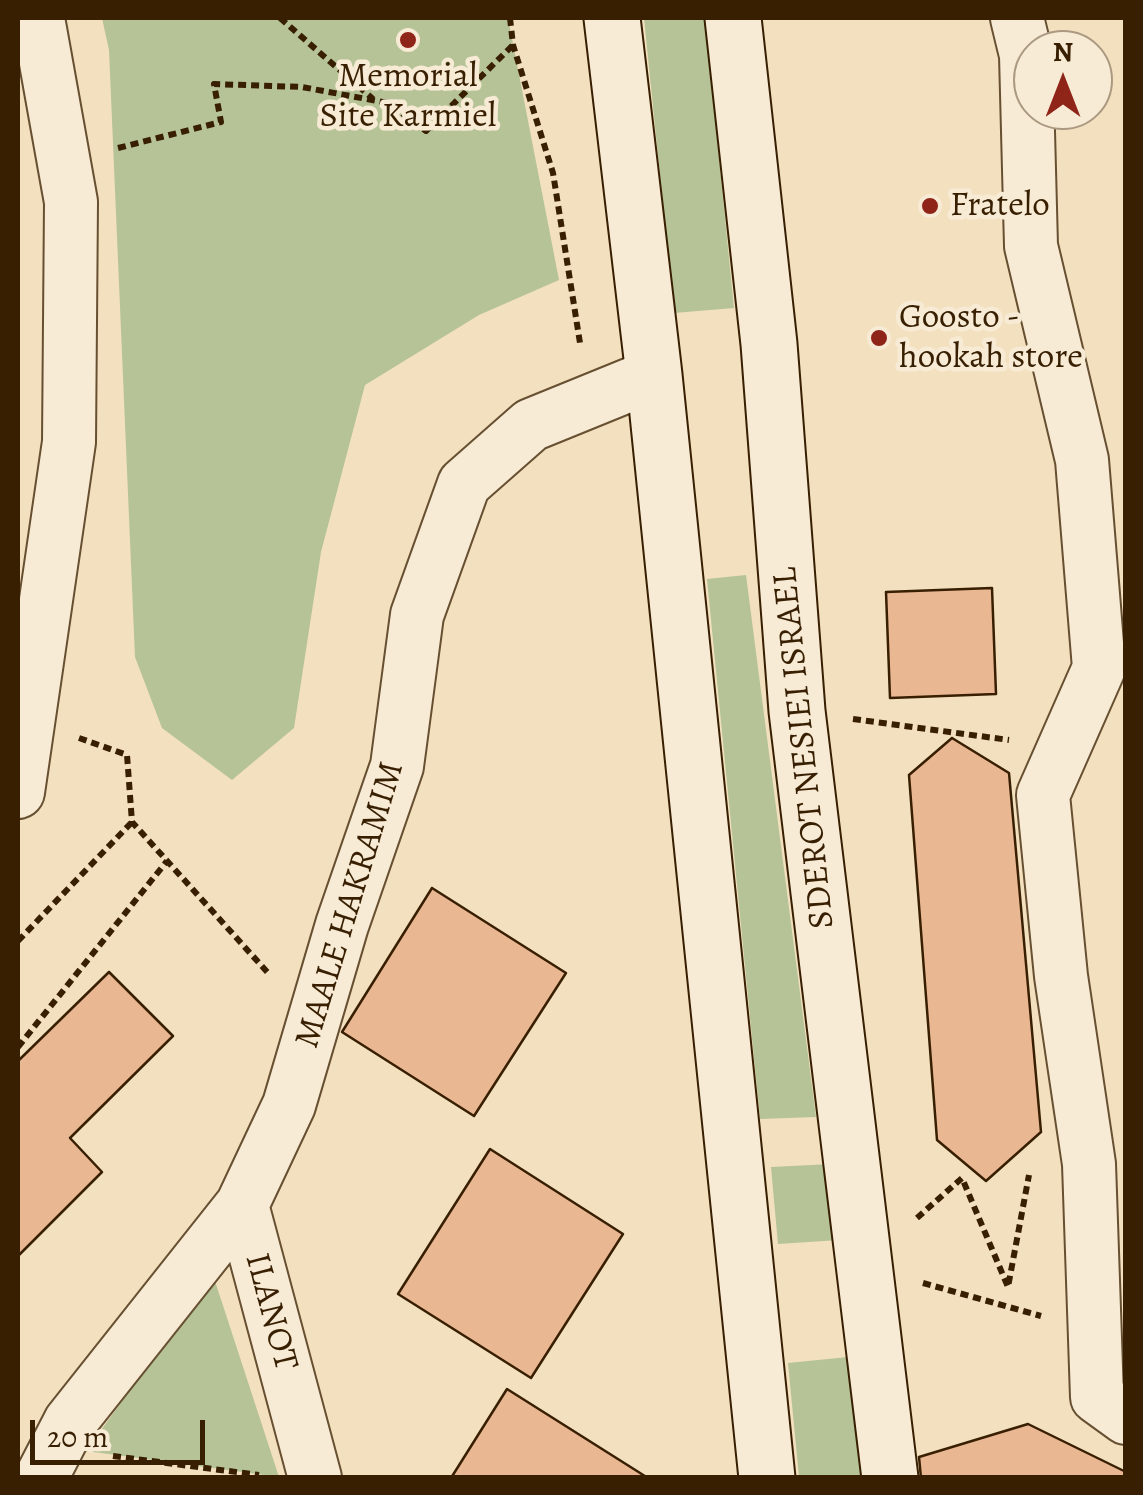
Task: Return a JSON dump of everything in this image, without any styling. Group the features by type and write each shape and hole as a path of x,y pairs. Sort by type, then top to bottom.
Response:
{"main road":[{"path":"612,18 654,375 766,1478"},
{"name":"SDEROT NESIEI ISRAEL","path":"733,18 769,344 797,711 890,1478"}],"street":[{"path":"18,792 69,442 71,202 38,18"},
{"path":"1017,18 1026,55 1031,246 1082,460 1099,668 1043,795 1061,976 1089,1164 1097,1397 1126,1418"},
{"name":"MAALE HAKRAMIM","path":"49,1463 70,1422 242,1205 289,1105 397,766 417,616 464,484 531,425 654,375"},
{"name":"ILANOT","path":"242,1205 315,1478"}],"path":[{"path":"280,18 376,101"},
{"path":"510,18 513,44 554,173 590,401"},
{"path":"63,159 154,141 221,122 214,84 302,86 388,103 426,132 513,44"},
{"path":"797,711 1064,747"},
{"path":"28,719 127,755 132,822 313,1023"},
{"path":"18,941 132,822"},
{"path":"18,1047 168,861"},
{"path":"864,1266 962,1178 1008,1287 1028,1172 1037,1209"},
{"path":"864,1266 1095,1331"},
{"path":"49,1463 275,1478"}],"green space":[{"path":"102,18 508,18 559,280 479,315 365,385 321,552 294,728 232,780 162,728 135,657 109,50"},
{"path":"644,18 705,18 734,308 674,313"},
{"path":"746,575 816,1117 760,1119 707,579"},
{"path":"832,1164 839,1240 778,1244 771,1167"},
{"path":"213,1275 279,1477 86,1451"},
{"path":"848,1357 862,1477 799,1477 788,1363"}],"building":[{"path":"992,588 996,694 890,698 886,592"},
{"path":"952,738 1009,773 1041,1132 986,1181 937,1140 909,775"},
{"path":"432,888 566,973 474,1116 342,1032"},
{"path":"109,972 173,1036 70,1138 102,1172 18,1256 18,1061"},
{"path":"490,1149 623,1234 531,1378 398,1294"},
{"path":"507,1389 648,1478 451,1478"},
{"path":"1028,1424 1126,1472 1126,1478 921,1478 919,1457"}],"place":[{"name":"Memorial Site Karmiel","path":"408,40"},
{"name":"Fratelo","path":"930,206"},
{"name":"Goosto - hookah store","path":"879,338"}]}
